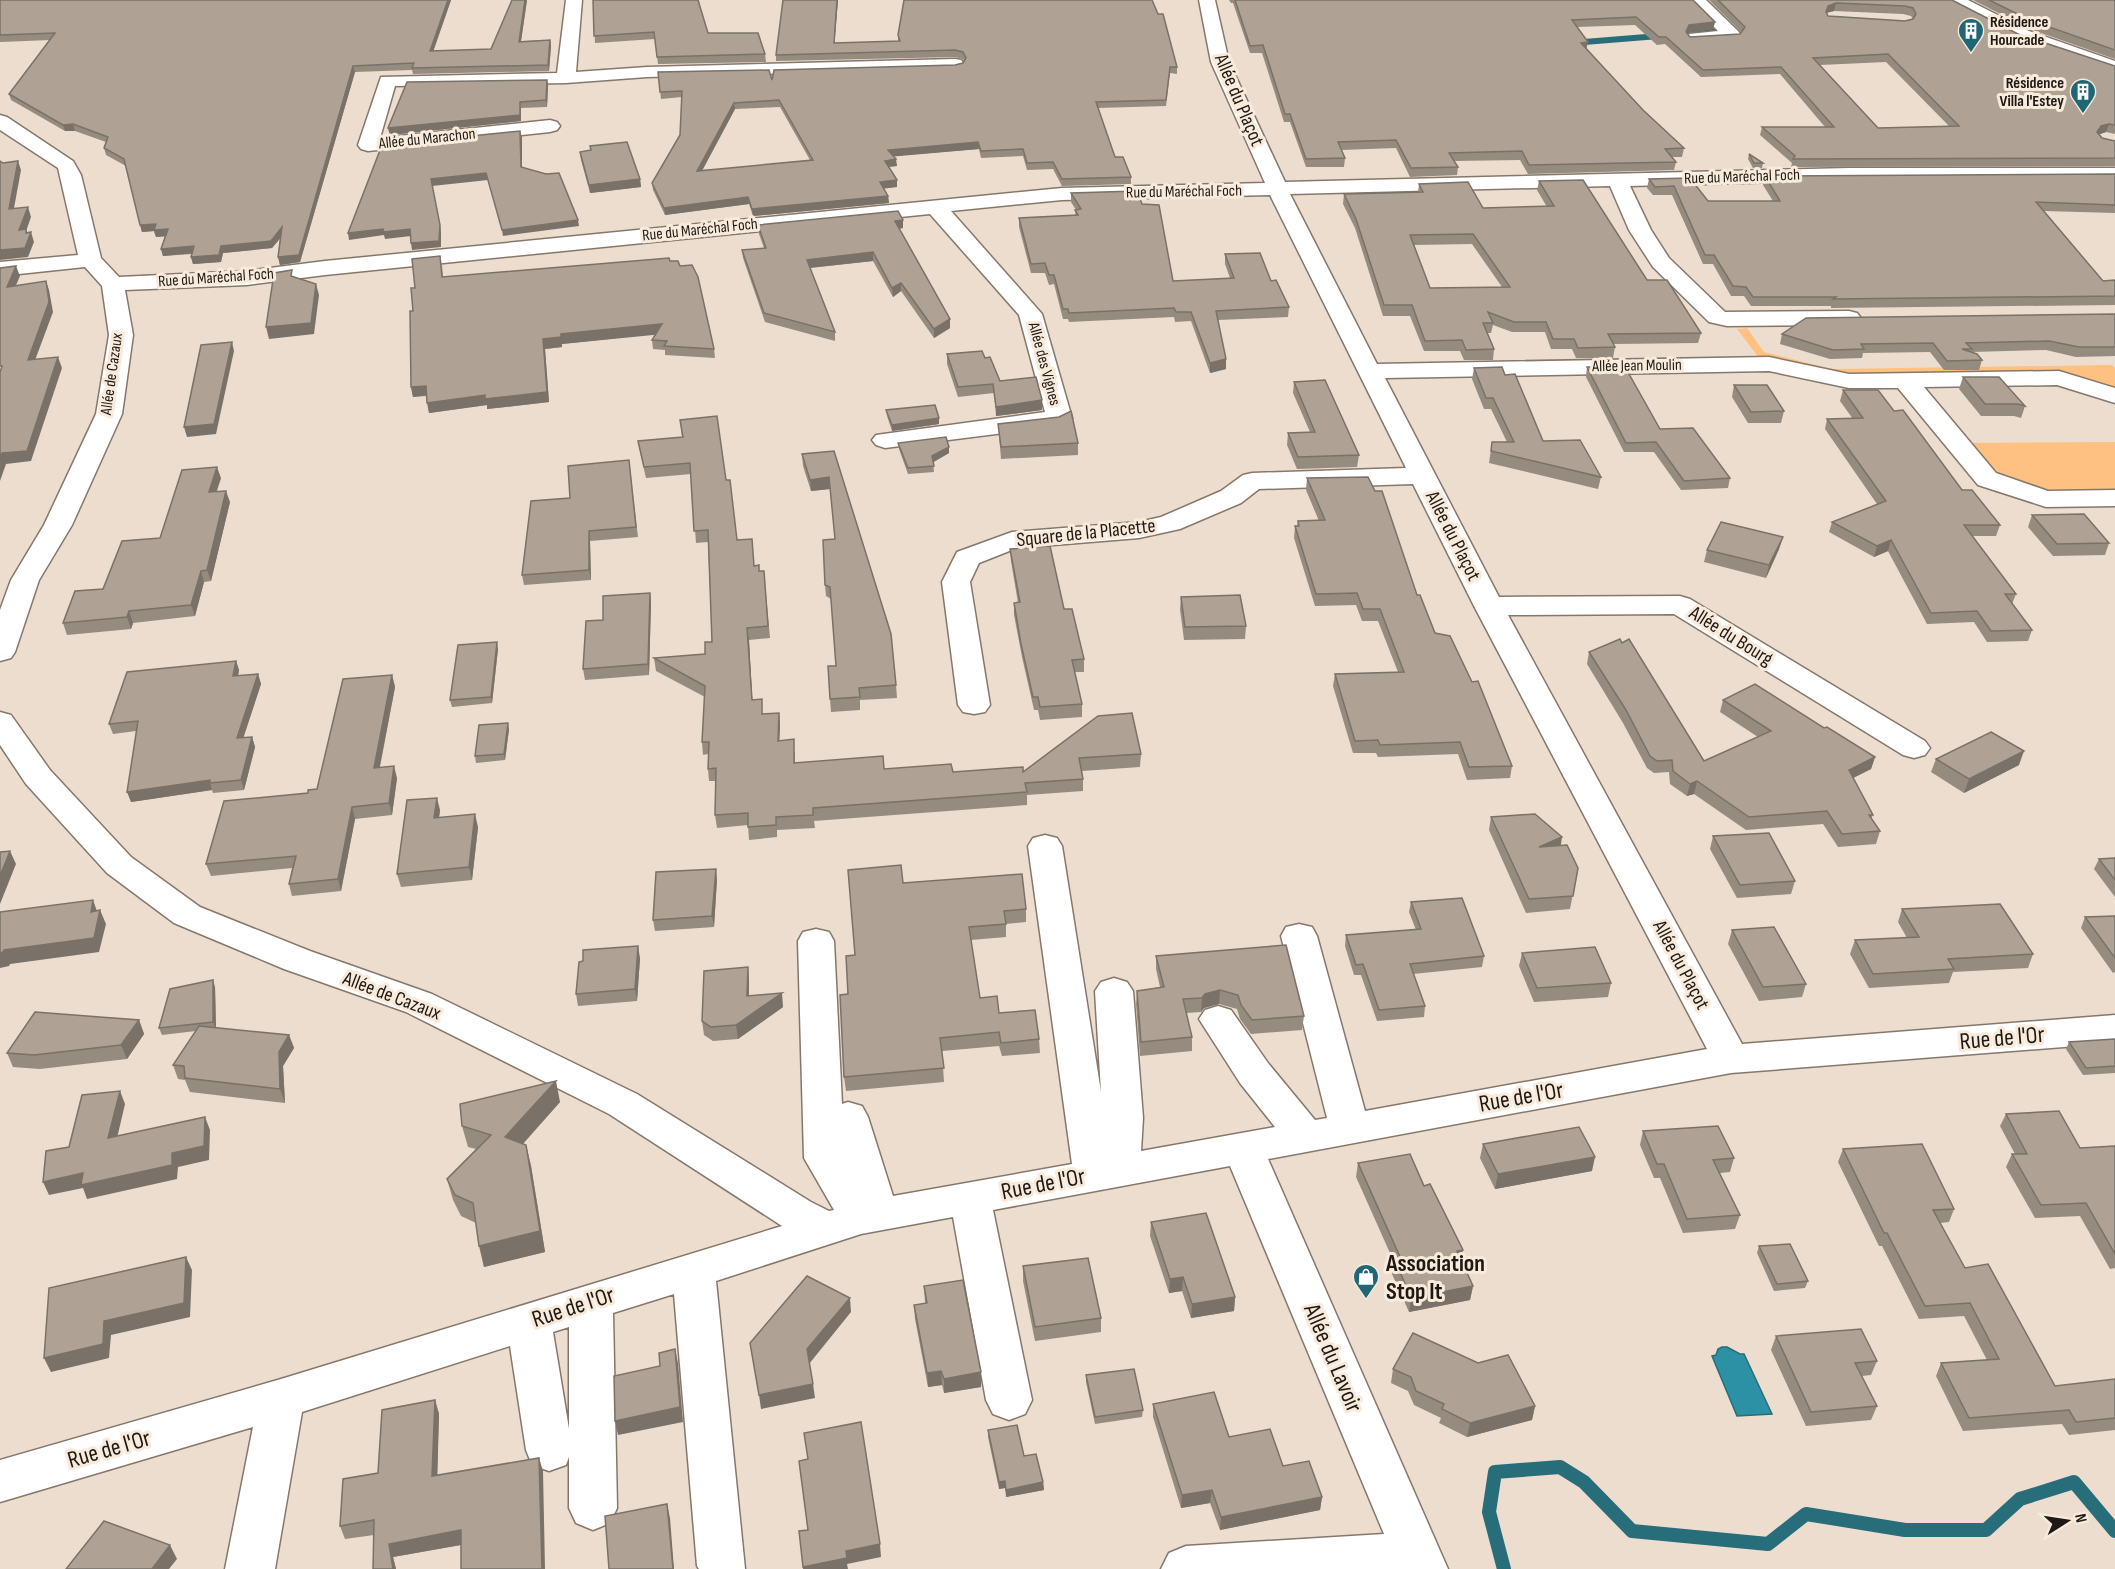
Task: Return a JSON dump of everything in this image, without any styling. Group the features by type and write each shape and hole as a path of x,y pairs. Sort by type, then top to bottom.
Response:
{"street":[{"path":"566,78 574,0"},
{"name":"Allée du Plaçot","path":"1207,0 1220,62 1278,190 1421,476 1731,1059"},
{"path":"1695,38 1732,35 1696,0"},
{"path":"1955,0 2023,35 2115,67"},
{"name":"Allée du Marachon","path":"550,126 368,145 387,81 566,78 646,72 955,64"},
{"path":"0,121 66,165 71,175 90,260 113,284"},
{"name":"Rue du Maréchal Foch","path":"113,284 247,278 325,268 1062,195 1939,172 2106,174"},
{"path":"2106,174 2115,192"},
{"path":"1617,180 1640,230 1660,262 1717,317 1727,319 1874,318"},
{"name":"Allée des Vignes","path":"885,440 1059,418 1030,314 935,206"},
{"path":"0,269 90,260"},
{"name":"Allée de Cazaux","path":"0,652 25,580 58,525 109,414 121,335 113,284"},
{"name":"Allée Jean Moulin","path":"1368,371 1769,364 1849,381 2059,378 2115,396"},
{"path":"1904,379 1988,479 2046,500 2115,498"},
{"name":"Square de la Placette","path":"974,705 956,582 967,558 1012,540 1139,530 1170,523 1231,497 1252,481 1421,476"},
{"name":"Allée du Bourg","path":"1489,606 1680,605 1914,748"},
{"name":"Allée de Cazaux","path":"0,722 38,777 119,865 187,915 297,960 419,1003 623,1104 796,1214 855,1220"},
{"path":"1045,846 1106,1173"},
{"path":"1299,936 1350,1128"},
{"path":"816,941 824,1158 855,1220"},
{"path":"1106,1173 1123,1118 1114,991"},
{"path":"1218,1019 1254,1073 1305,1137"},
{"name":"Rue de l'Or","path":"0,1481 281,1400 855,1220 1731,1059 2115,1029"},
{"path":"848,1117 868,1186 855,1220"},
{"name":"Allée du Lavoir","path":"1243,1148 1420,1562"},
{"path":"970,1198 1009,1400"},
{"path":"693,1269 722,1566"},
{"path":"591,1301 593,1508"},
{"path":"529,1321 549,1450"},
{"path":"250,1569 281,1400"},
{"path":"1186,1569 1420,1562"}],"shaded area":[{"path":"1747,328 1764,352 1832,369 2112,365 2115,368 2115,387 1844,375 1759,358 1737,329"},
{"path":"2115,442 2115,492 2045,493 1997,476 1967,443"}],"water":[{"path":"1722,1347 1744,1354 1772,1414 1737,1416 1712,1356 1716,1355 1718,1349"}],"building":[{"path":"0,0 448,0 430,51 491,49 512,0 525,0 519,42 550,40 548,65 412,68 414,63 353,66 299,255 278,257 282,227 271,241 221,246 219,255 191,257 194,246 161,249 168,229 154,230 156,224 140,225 124,159 104,148 108,137 73,124 63,125 9,94 55,33 0,35"},
{"path":"593,0 698,0 708,33 758,33 765,54 657,57 654,32 594,36"},
{"path":"783,0 837,0 834,43 900,41 898,35 904,0 1152,0 1158,14 1163,14 1177,67 1170,67 1166,100 1096,102 1115,157 1123,157 1131,177 1062,179 1053,162 1027,163 1023,149 981,151 978,142 888,150 896,159 885,161 897,180 880,182 888,196 752,209 748,197 664,208 652,183 680,135 682,91 660,92 658,72 769,70 772,80 774,70 955,65 963,63 966,58 963,52 955,50 776,55","holes":["779,100 813,160 697,171 734,103"]},
{"path":"1235,0 1693,0 1715,22 1689,25 1686,32 1690,37 1740,34 1745,27 1718,0 1952,0 2018,34 2115,66 2115,125 2101,126 2097,132 2102,138 2115,141 2115,158 1793,159 1795,156 1762,127 1834,127 1781,67 1703,70 1666,37 1659,37 1636,17 1572,20 1588,42 1581,43 1643,110 1684,148 1665,149 1676,162 1529,165 1522,151 1449,153 1458,167 1411,168 1396,140 1338,142 1345,158 1306,159 1290,114 1285,114 1263,45 1250,46","holes":["1836,3 1905,6 1913,8 1916,14 1913,19 1905,21 1828,16 1826,12 1828,6","1888,54 1959,126 1878,128 1813,58"]},
{"path":"1989,0 2115,0 2115,50 2032,21"},
{"path":"547,80 546,100 520,102 520,115 388,128 407,82"},
{"path":"520,131 521,167 546,174 559,173 578,220 502,230 486,173 431,179 440,225 439,241 411,243 410,229 348,233 382,145"},
{"path":"627,142 640,179 589,185 580,152 591,150 590,146"},
{"path":"1749,154 1763,163 1754,163"},
{"path":"0,161 3,163 18,161 9,209 28,207 19,230 26,229 26,233 31,232 25,248 0,250"},
{"path":"2115,174 2115,205 2036,202 2103,281 2115,280 2115,296 1833,299 1836,297 1753,297 1746,287 1733,286 1714,255 1705,255 1674,186 1655,187 1649,179 1690,178 1708,201 1780,201 1765,176"},
{"path":"1583,180 1647,280 1667,280 1701,333 1608,334 1615,347 1578,348 1574,339 1553,339 1546,322 1514,322 1488,312 1493,323 1483,323 1494,349 1466,350 1462,340 1425,341 1412,305 1384,305 1356,219 1344,194 1423,192 1419,184 1468,182 1483,208 1554,206 1539,181","holes":["1473,234 1510,287 1430,288 1410,235"]},
{"path":"1137,191 1142,204 1159,205 1173,281 1234,278 1225,254 1260,253 1271,281 1276,280 1289,307 1216,311 1226,359 1210,363 1191,312 1176,312 1174,308 1069,313 1068,309 1063,309 1054,275 1049,275 1045,263 1031,264 1019,218 1078,215 1075,210 1081,209 1071,193"},
{"path":"898,211 903,220 895,221 950,319 934,329 901,283 892,288 873,252 807,260 835,332 764,313 742,250 766,248 758,225"},
{"path":"440,256 442,277 669,258 670,261 678,261 680,266 692,265 698,277 714,349 664,346 667,341 652,340 662,324 561,334 561,337 543,339 547,392 485,399 485,395 427,403 426,386 411,387 410,311 413,311 411,288 415,288 412,259"},
{"path":"16,266 7,287 46,281 49,302 28,360 58,357 27,451 2,453 0,459 0,372 2,366 0,366 0,268"},
{"path":"292,270 291,276 316,284 311,323 266,327 274,273"},
{"path":"2115,314 2115,347 2079,347 2049,341 1966,343 1972,349 1962,349 1977,354 1982,360 1947,361 1933,343 1861,344 1864,349 1833,350 1782,334 1806,318"},
{"path":"232,342 214,424 184,427 201,345"},
{"path":"982,351 985,358 990,357 1000,381 1036,377 1042,400 996,407 993,384 958,387 947,354"},
{"path":"1502,367 1505,375 1515,374 1543,441 1580,440 1601,477 1491,451 1492,442 1514,442 1493,398 1486,398 1474,368"},
{"path":"1587,367 1625,367 1660,429 1693,428 1730,478 1684,481 1656,442 1626,443"},
{"path":"1963,377 1999,377 2025,406 1985,404"},
{"path":"1325,380 1359,455 1298,457 1288,433 1315,432 1294,382"},
{"path":"1734,385 1767,385 1784,411 1751,412"},
{"path":"1843,390 1878,390 1894,411 1903,410 1962,490 1972,490 2000,525 1964,525 2016,594 2005,594 2032,630 1991,631 1977,611 1931,613 1891,540 1877,546 1832,522 1886,501 1827,419 1863,418"},
{"path":"935,405 939,418 892,425 886,410"},
{"path":"1071,411 1078,443 1001,447 998,424 1059,417"},
{"path":"717,416 726,480 730,480 737,540 752,539 754,566 759,565 759,571 764,571 768,626 747,628 752,700 762,699 762,714 779,713 778,741 794,739 794,763 883,756 884,769 951,764 953,772 1023,767 1023,772 1098,716 1132,713 1141,754 1079,758 1083,779 1025,783 1027,792 813,808 813,815 776,817 776,825 748,827 748,813 715,815 716,768 708,769 709,742 702,742 705,686 654,658 705,654 705,642 712,642 708,530 694,531 690,463 644,467 638,441 683,437 680,420"},
{"path":"946,437 949,447 932,456 934,466 908,468 898,443"},
{"path":"834,451 891,634 896,685 859,688 860,697 830,699 828,666 836,666 830,587 825,585 823,540 835,539 829,477 810,480 802,454"},
{"path":"629,460 636,527 589,531 589,570 522,575 531,501 570,498 568,466"},
{"path":"217,467 209,492 226,491 207,570 201,571 191,605 129,611 127,617 63,623 75,591 103,589 122,541 160,538 182,470"},
{"path":"1368,477 1375,491 1382,491 1417,595 1420,595 1435,633 1450,636 1472,682 1478,681 1512,766 1469,767 1460,742 1380,745 1378,740 1355,741 1335,674 1404,672 1380,609 1363,609 1357,593 1316,594 1295,526 1299,526 1298,521 1325,520 1307,478"},
{"path":"2084,514 2109,543 2057,544 2032,515"},
{"path":"1721,522 1783,537 1769,565 1707,550"},
{"path":"1050,546 1064,609 1072,609 1084,659 1072,660 1082,704 1040,707 1038,697 1033,697 1021,644 1014,603 1020,602 1010,549"},
{"path":"650,593 648,664 583,669 586,621 603,620 603,596"},
{"path":"1240,595 1246,626 1185,627 1181,597"},
{"path":"1620,639 1622,643 1629,639 1704,761 1771,731 1723,700 1755,684 1875,757 1849,770 1873,815 1869,815 1880,831 1842,834 1827,811 1749,817 1697,781 1690,784 1673,771 1672,760 1657,761 1650,756 1626,710 1589,652"},
{"path":"497,642 491,697 450,700 458,645"},
{"path":"236,661 233,676 258,674 237,738 252,737 241,780 210,783 210,780 127,792 138,721 109,724 127,672"},
{"path":"392,675 374,768 394,766 389,803 352,807 338,879 289,884 296,856 206,864 224,801 308,793 308,790 317,789 343,679"},
{"path":"508,723 504,754 475,756 479,725"},
{"path":"1991,732 2024,751 1969,779 1936,759"},
{"path":"437,798 434,818 475,814 469,867 397,874 407,800"},
{"path":"1535,814 1562,837 1539,847 1567,845 1578,868 1573,896 1529,899 1491,817"},
{"path":"1769,833 1795,881 1740,885 1713,836"},
{"path":"10,851 0,876 0,852"},
{"path":"2115,858 2115,880 2099,859"},
{"path":"901,865 903,883 1022,874 1026,909 1004,911 1006,924 969,927 980,998 997,996 999,1013 1035,1010 1039,1039 1001,1043 999,1032 940,1038 944,1068 844,1077 840,995 848,994 846,956 855,955 848,870"},
{"path":"716,869 712,916 653,920 656,872"},
{"path":"1462,898 1484,956 1410,964 1425,1006 1379,1010 1363,964 1356,965 1346,935 1421,929 1411,902"},
{"path":"93,900 91,912 100,910 94,938 4,950 0,953 0,912"},
{"path":"2000,904 2033,954 1948,959 1954,969 1873,974 1855,940 1919,937 1902,909"},
{"path":"2115,916 2115,958 2085,917"},
{"path":"1774,927 1806,984 1763,987 1732,930"},
{"path":"1286,945 1304,1016 1252,1020 1241,1005 1238,995 1220,990 1205,994 1202,998 1183,999 1192,1037 1141,1042 1137,991 1164,987 1156,956"},
{"path":"638,946 635,989 576,994 579,962 583,961 583,950"},
{"path":"1595,947 1611,983 1537,988 1522,953"},
{"path":"748,967 747,996 782,993 736,1025 711,1027 702,1021 704,971"},
{"path":"213,980 213,1022 159,1028 170,989"},
{"path":"35,1012 139,1020 121,1045 34,1055 7,1053"},
{"path":"199,1026 289,1035 279,1052 280,1089 185,1078 184,1066 173,1065"},
{"path":"2115,1039 2115,1066 2086,1068 2069,1042"},
{"path":"556,1081 505,1137 526,1145 540,1231 479,1246 473,1203 455,1195 447,1179 491,1135 462,1126 460,1104"},
{"path":"120,1091 108,1138 205,1117 204,1146 172,1153 172,1165 81,1185 83,1173 43,1182 46,1151 69,1147 82,1095"},
{"path":"2059,1111 2080,1148 2115,1146 2115,1254 2086,1203 2041,1205 2012,1154 2027,1154 2006,1114"},
{"path":"1718,1126 1734,1158 1713,1160 1740,1215 1687,1219 1664,1164 1657,1164 1643,1131"},
{"path":"1579,1127 1595,1157 1498,1174 1483,1144"},
{"path":"1922,1144 1954,1209 1933,1210 1965,1268 1988,1264 2055,1386 2115,1379 2115,1418 2076,1422 2069,1410 1969,1418 1941,1363 1999,1359 1970,1303 1925,1306 1887,1233 1884,1233 1843,1149"},
{"path":"1410,1154 1424,1186 1430,1184 1463,1250 1457,1251 1473,1286 1411,1298 1395,1260 1401,1259 1358,1163"},
{"path":"1206,1213 1235,1297 1192,1304 1183,1277 1170,1279 1151,1222"},
{"path":"1790,1244 1808,1281 1777,1284 1759,1246"},
{"path":"186,1257 184,1303 104,1321 103,1344 44,1358 49,1288"},
{"path":"1088,1258 1101,1318 1035,1327 1023,1266"},
{"path":"807,1276 850,1298 807,1349 813,1384 759,1395 750,1343"},
{"path":"963,1280 981,1372 944,1379 941,1371 927,1373 914,1305 927,1303 924,1286"},
{"path":"1861,1329 1877,1361 1855,1363 1877,1406 1811,1412 1776,1336"},
{"path":"1413,1333 1478,1363 1508,1355 1535,1406 1470,1423 1442,1409 1444,1404 1416,1391 1411,1377 1393,1369"},
{"path":"675,1349 680,1407 615,1421 614,1376 660,1366 659,1353"},
{"path":"1134,1369 1143,1410 1095,1417 1086,1375"},
{"path":"1214,1392 1229,1437 1270,1429 1283,1466 1309,1461 1322,1497 1221,1517 1212,1490 1182,1495 1153,1404"},
{"path":"435,1400 432,1476 539,1458 542,1569 461,1569 461,1530 389,1544 393,1569 373,1569 374,1520 340,1526 343,1479 378,1473 382,1410"},
{"path":"861,1422 880,1544 846,1551 847,1558 803,1567 799,1531 808,1530 799,1461 808,1459 804,1433"},
{"path":"1017,1425 1024,1456 1036,1454 1043,1482 1006,1490 1005,1481 999,1482 988,1430"},
{"path":"667,1504 673,1569 609,1569 605,1516"},
{"path":"104,1521 170,1545 152,1569 66,1569"}],"waterway":[{"path":"1584,42 1721,31"},
{"path":"1504,1569 1489,1512 1495,1472 1560,1467 1584,1482 1632,1531 1768,1544 1806,1514 1905,1530 1986,1530 2020,1499 2074,1482 2115,1531"}],"place":[{"name":"Résidence Hourcade","path":"1971,54"},
{"name":"Résidence Villa l'Estey","path":"2083,115"},
{"name":"Association Stop It","path":"1366,1300"}]}
